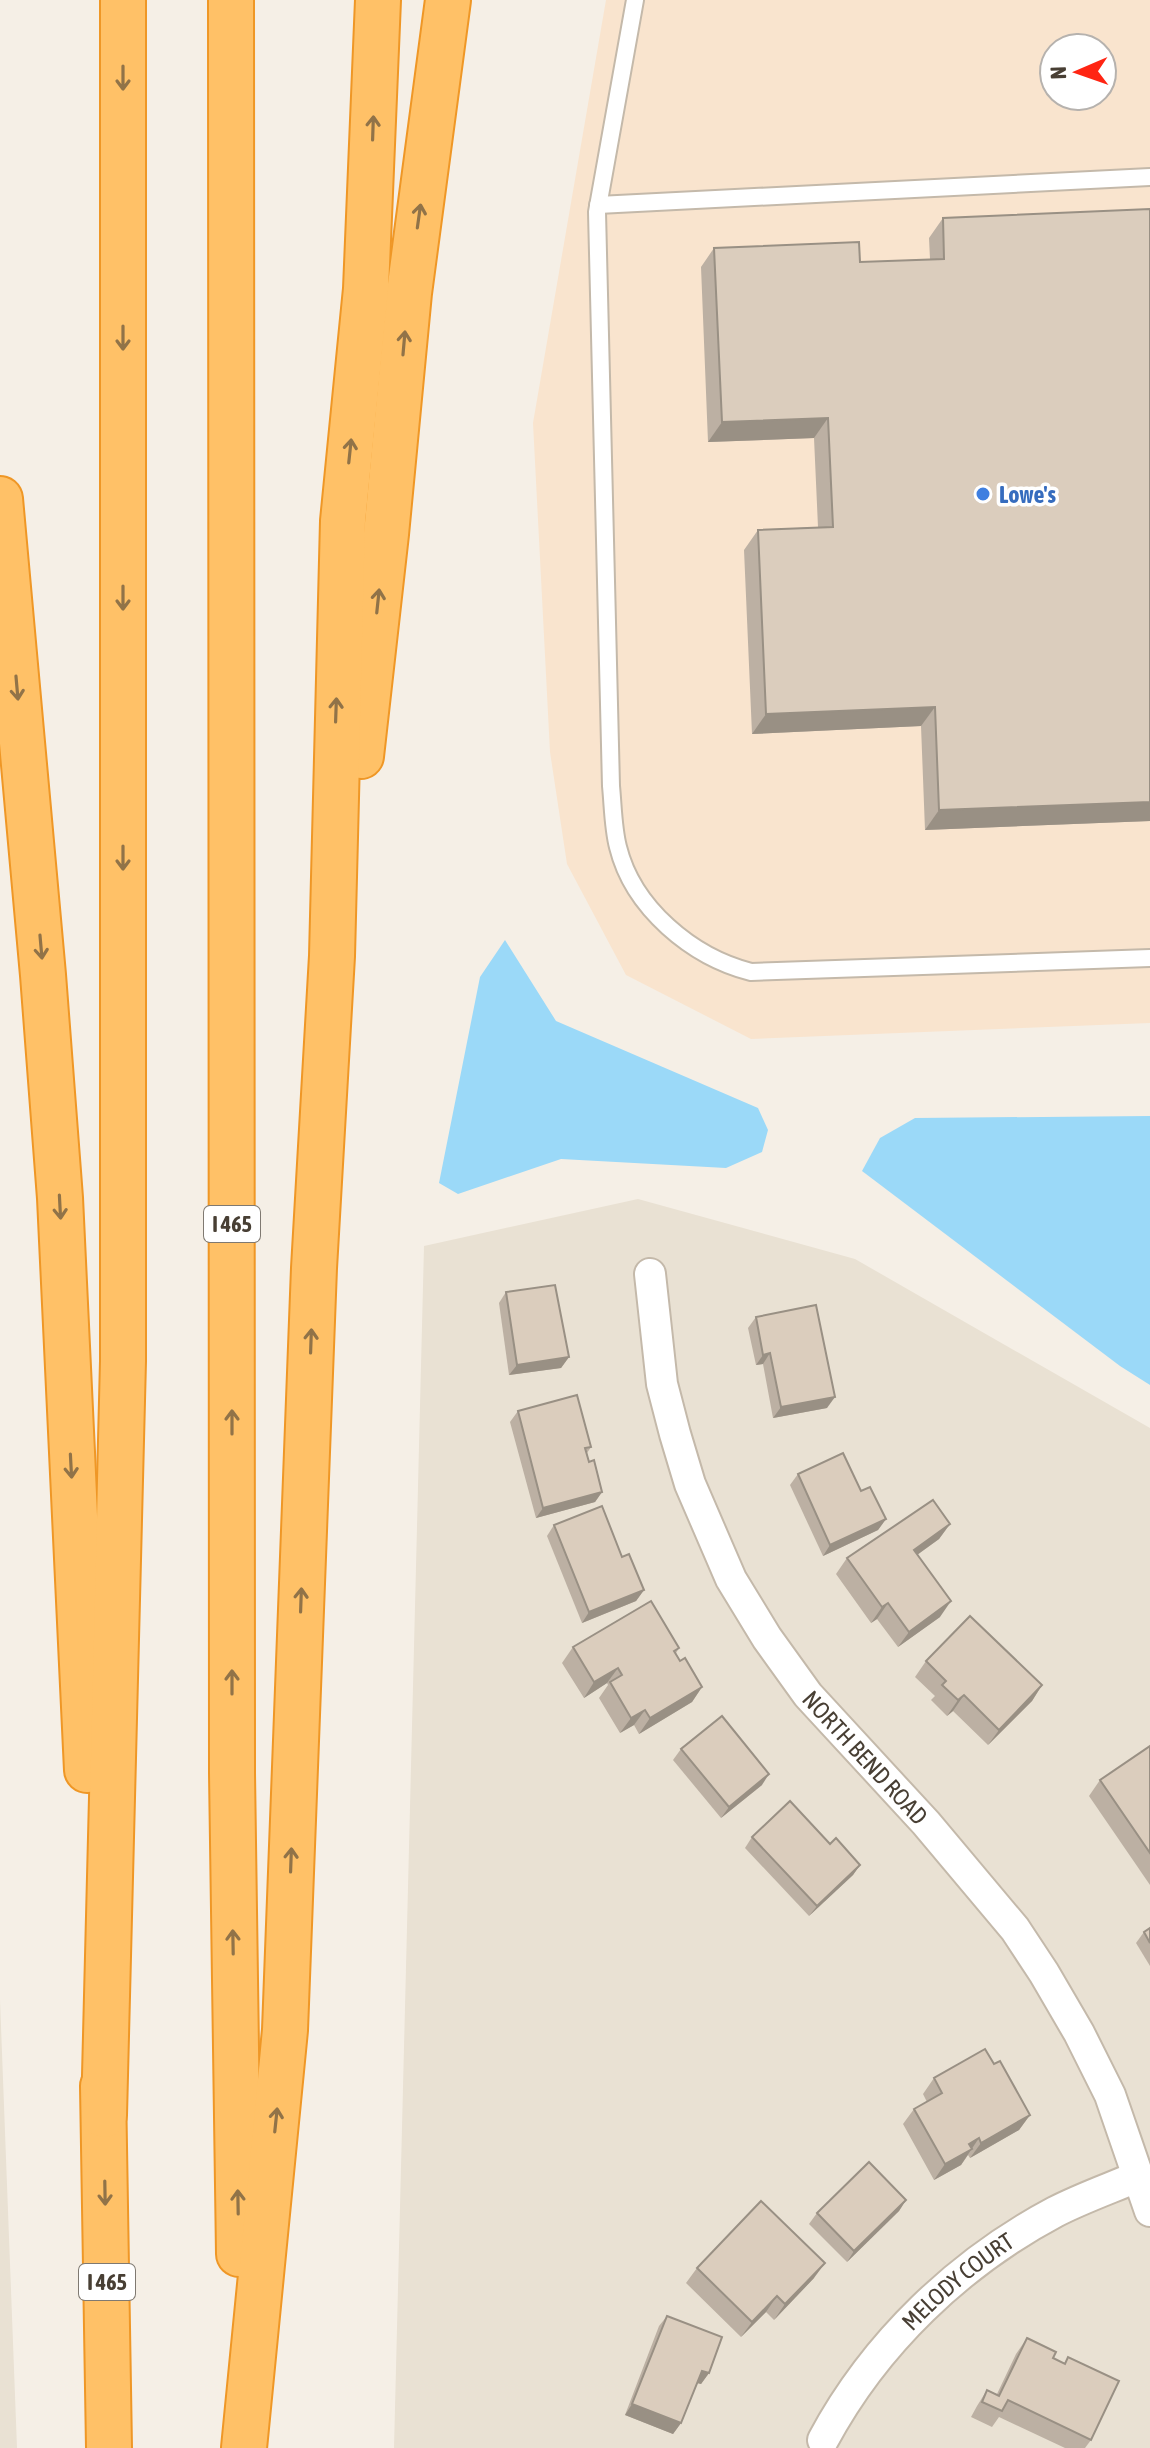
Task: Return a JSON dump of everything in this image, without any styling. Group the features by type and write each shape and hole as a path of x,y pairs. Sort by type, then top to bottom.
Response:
{"highway":[{"name":"I 465","path":"109,2448 104,2115 123,1361 123,0"},
{"name":"I 465","path":"231,0 232,1788 243,2448"},
{"path":"243,2448 285,2030 314,1268 332,956 343,521 366,289 378,0"},
{"path":"332,956 357,791 409,293 448,0"},
{"path":"0,499 60,1198 104,2115"}],"street":[{"name":"NORTH BEND ROAD","path":"650,1274 662,1384 675,1434 690,1484 731,1579 767,1638 808,1695 926,1823 1015,1929 1079,2033 1110,2095 1150,2211"},
{"name":"MELODY COURT","path":"823,2440 861,2380 929,2301 998,2246 1028,2227 1059,2210 1139,2176"}],"lane":[{"path":"635,0 598,205 611,786 618,848 638,894 667,926 699,949 729,966 751,972 1150,958"},
{"path":"598,205 1150,177"}],"shaded area":[{"path":"606,0 1150,0 1150,1023 751,1039 626,975 567,864 550,752 533,423"},
{"path":"638,1199 855,1259 1150,1428 1150,2448 394,2448 424,1246"},
{"path":"0,2000 17,2448 0,2448"}],"water":[{"path":"505,940 556,1021 758,1108 768,1130 762,1152 726,1168 561,1159 458,1194 439,1183 480,977"},
{"path":"1150,1116 1150,1385 1120,1366 862,1171 880,1138 915,1118"}],"building":[{"name":"Lowe's","path":"1150,209 1150,802 939,810 935,707 766,714 758,530 833,527 828,418 722,422 714,248 859,242 860,262 944,259 943,218"},
{"path":"555,1285 569,1357 517,1365 506,1292"},
{"path":"816,1305 835,1397 781,1407 770,1353 763,1355 756,1317"},
{"path":"577,1395 591,1447 585,1448 589,1462 594,1460 602,1492 543,1508 518,1411"},
{"path":"843,1453 861,1491 870,1487 886,1519 830,1545 798,1474"},
{"path":"933,1500 950,1524 914,1550 951,1601 909,1632 888,1603 882,1607 847,1558"},
{"path":"602,1506 622,1557 629,1554 644,1590 589,1612 554,1525"},
{"path":"651,1601 679,1648 674,1651 680,1661 685,1658 702,1687 650,1718 645,1710 631,1718 610,1682 622,1675 618,1668 594,1682 573,1647"},
{"path":"970,1616 1042,1685 999,1730 964,1695 958,1700 942,1685 946,1681 926,1661"},
{"path":"722,1716 769,1774 729,1807 681,1749"},
{"path":"1150,1746 1150,1853 1100,1780"},
{"path":"790,1801 830,1844 836,1838 860,1865 817,1906 752,1837"},
{"path":"1150,1928 1150,1943 1144,1932"},
{"path":"985,2049 994,2064 1000,2061 1030,2115 981,2143 979,2138 969,2144 972,2149 945,2164 914,2109 942,2093 934,2078"},
{"path":"869,2162 906,2200 854,2251 817,2213"},
{"path":"761,2201 825,2263 785,2304 777,2296 752,2322 697,2268"},
{"path":"667,2316 722,2337 709,2373 702,2371 681,2423 632,2404"},
{"path":"1027,2338 1056,2352 1053,2358 1065,2364 1068,2357 1119,2381 1091,2440 1008,2400 1002,2411 982,2402 987,2390 999,2396"}],"place":[{"name":"Lowe's","path":"983,494"}]}
